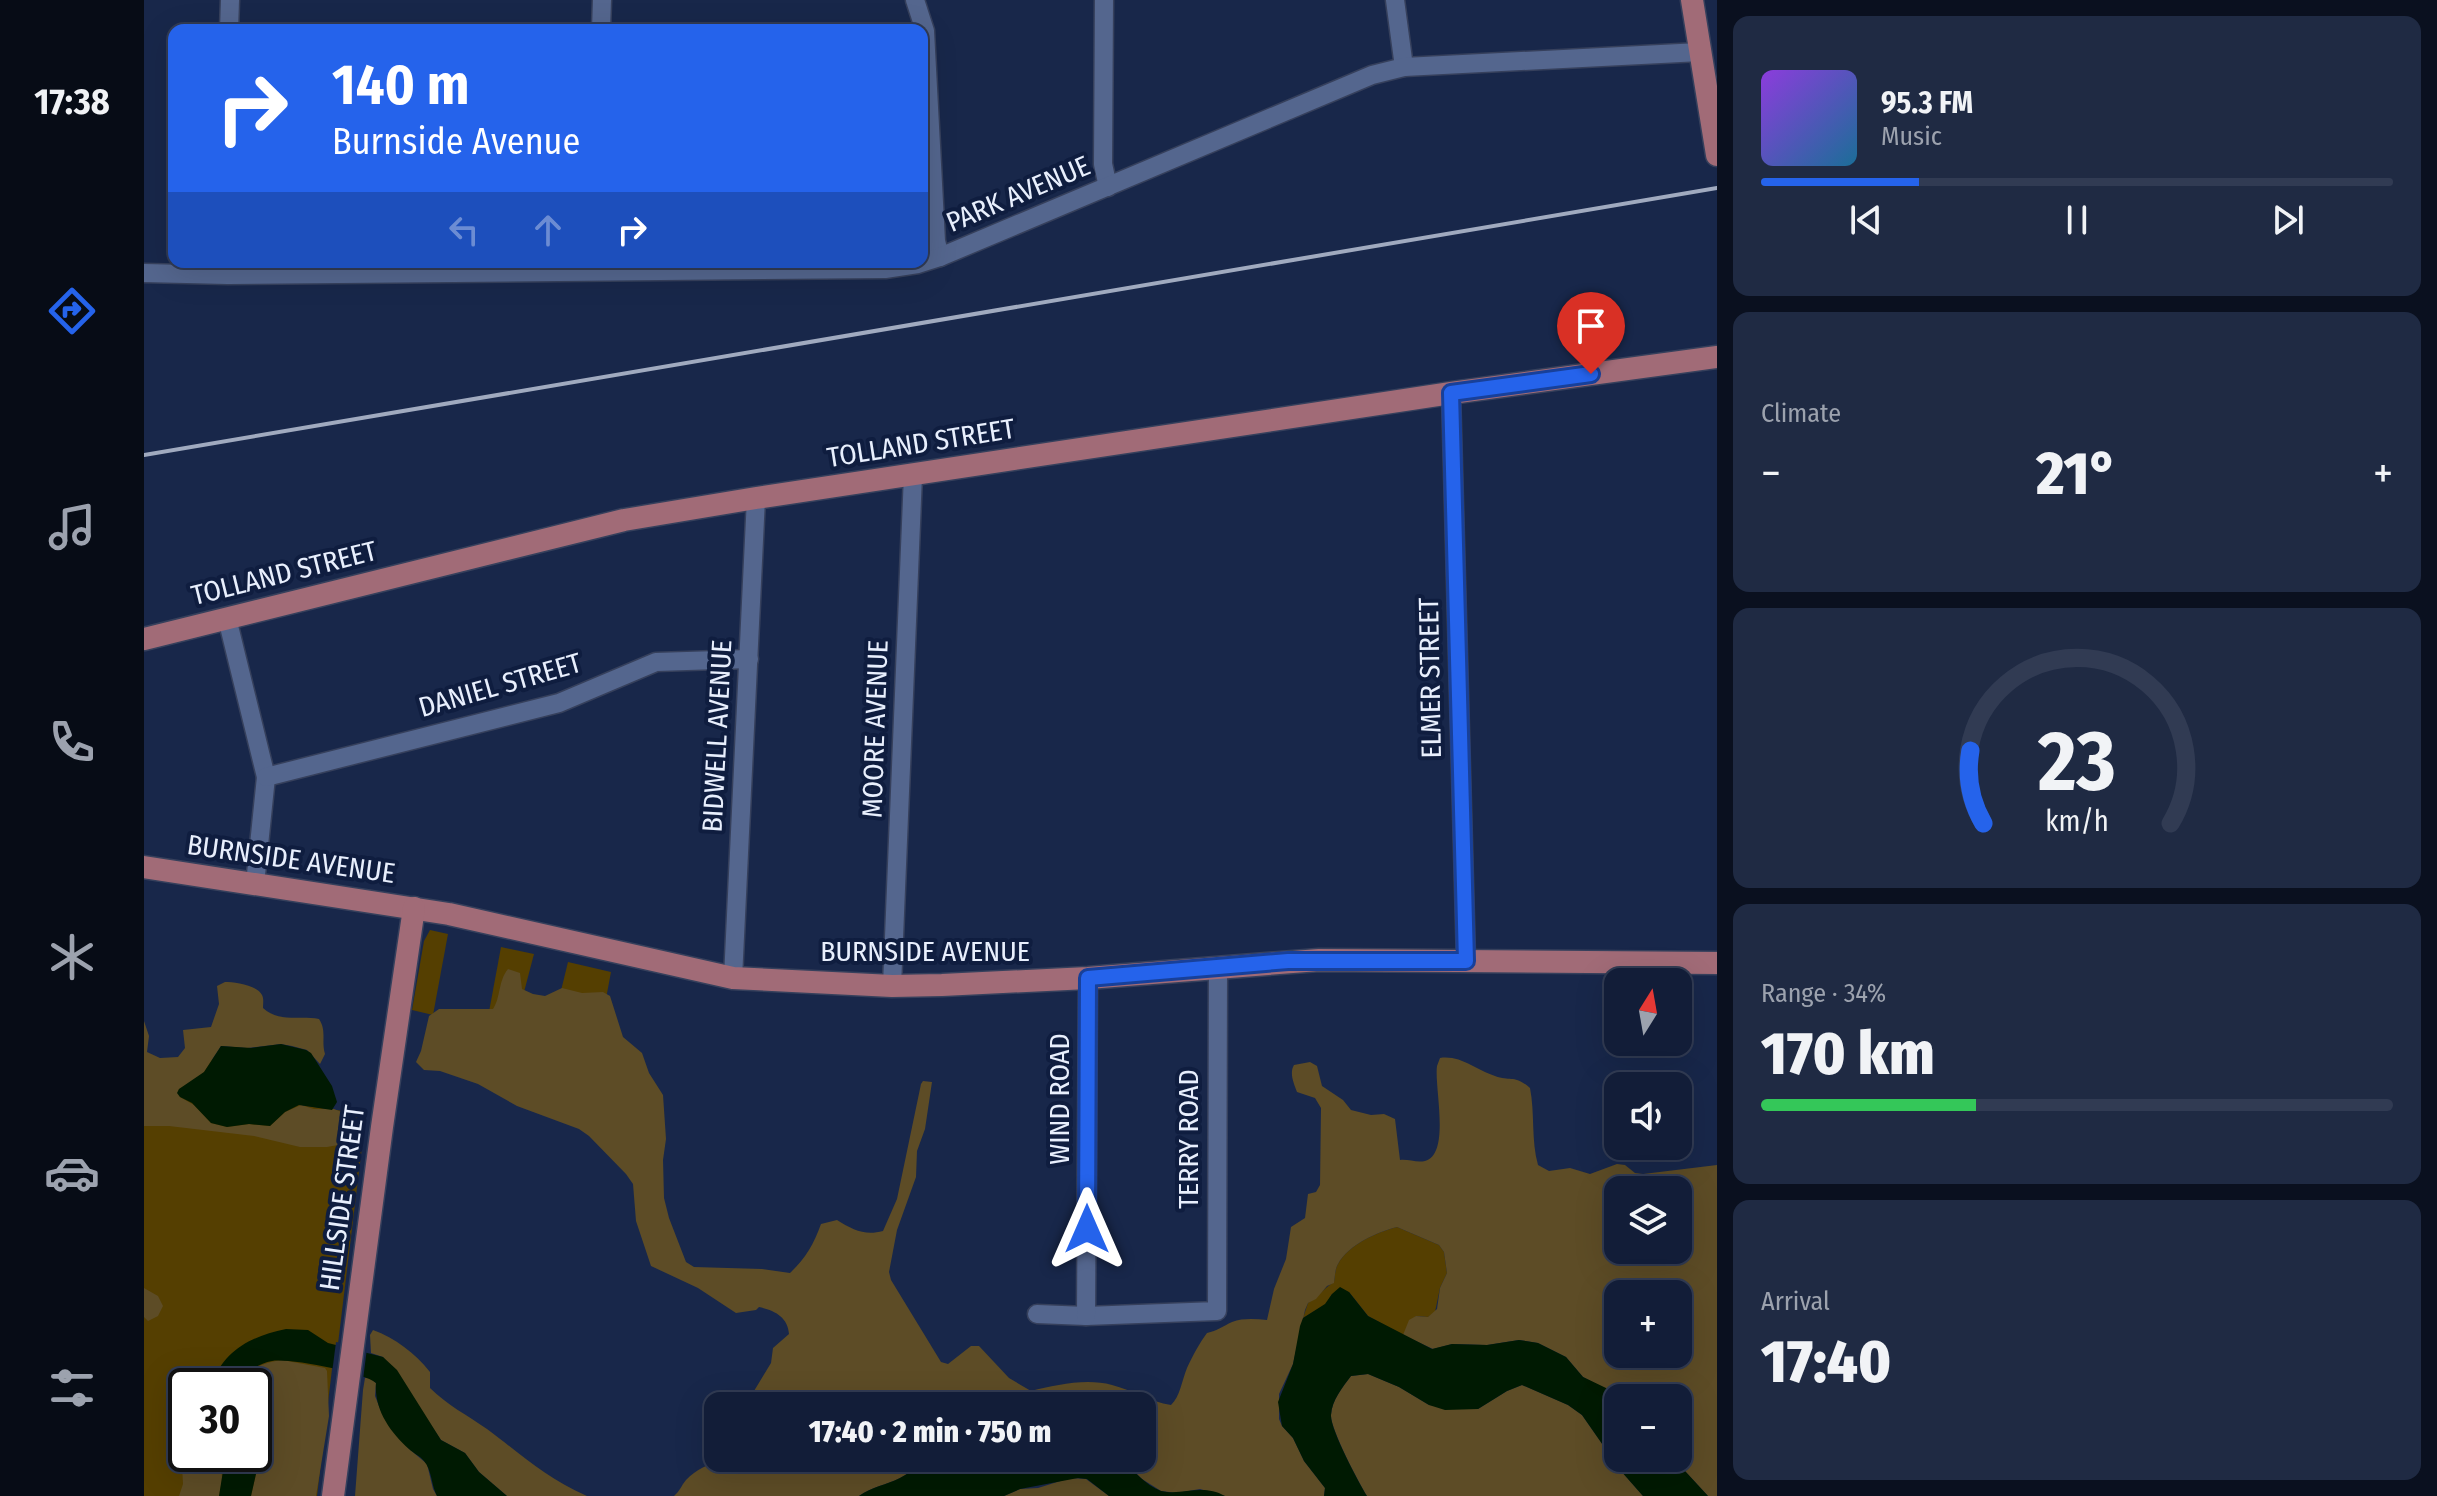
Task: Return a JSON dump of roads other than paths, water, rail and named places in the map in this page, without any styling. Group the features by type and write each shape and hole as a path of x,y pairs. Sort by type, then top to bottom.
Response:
{"main road":[{"path":"1692,0 1717,155"},
{"name":"TOLLAND STREET","path":"144,639 624,520 1451,393 1717,357"},
{"name":"BURNSIDE AVENUE","path":"144,867 414,908 733,978 892,986 1088,978 1319,960 1717,963"},
{"name":"HILLSIDE STREET","path":"333,1496 414,908"}],"street":[{"path":"229,24 230,0"},
{"path":"601,24 602,0"},
{"path":"915,0 923,24"},
{"path":"1104,0 1103,164 1108,187"},
{"path":"1395,0 1404,67"},
{"name":"PARK AVENUE","path":"928,261 1372,75 1404,67 1700,52"},
{"path":"928,88 936,241 940,257"},
{"name":"PARK AVENUE","path":"144,273 228,268"},
{"name":"PARK AVENUE","path":"790,268 892,268"},
{"name":"ELMER STREET","path":"1451,393 1466,961"},
{"name":"MOORE AVENUE","path":"892,986 913,475"},
{"name":"BIDWELL AVENUE","path":"733,978 756,498"},
{"path":"227,618 266,777 255,884"},
{"name":"DANIEL STREET","path":"266,777 559,703 656,662 749,659"},
{"name":"TERRY ROAD","path":"1086,1316 1217,1311 1218,967"},
{"name":"WIND ROAD","path":"1086,1316 1088,978"},
{"path":"1037,1314 1086,1316"}],"railway":[{"path":"144,455 1717,188"}]}
